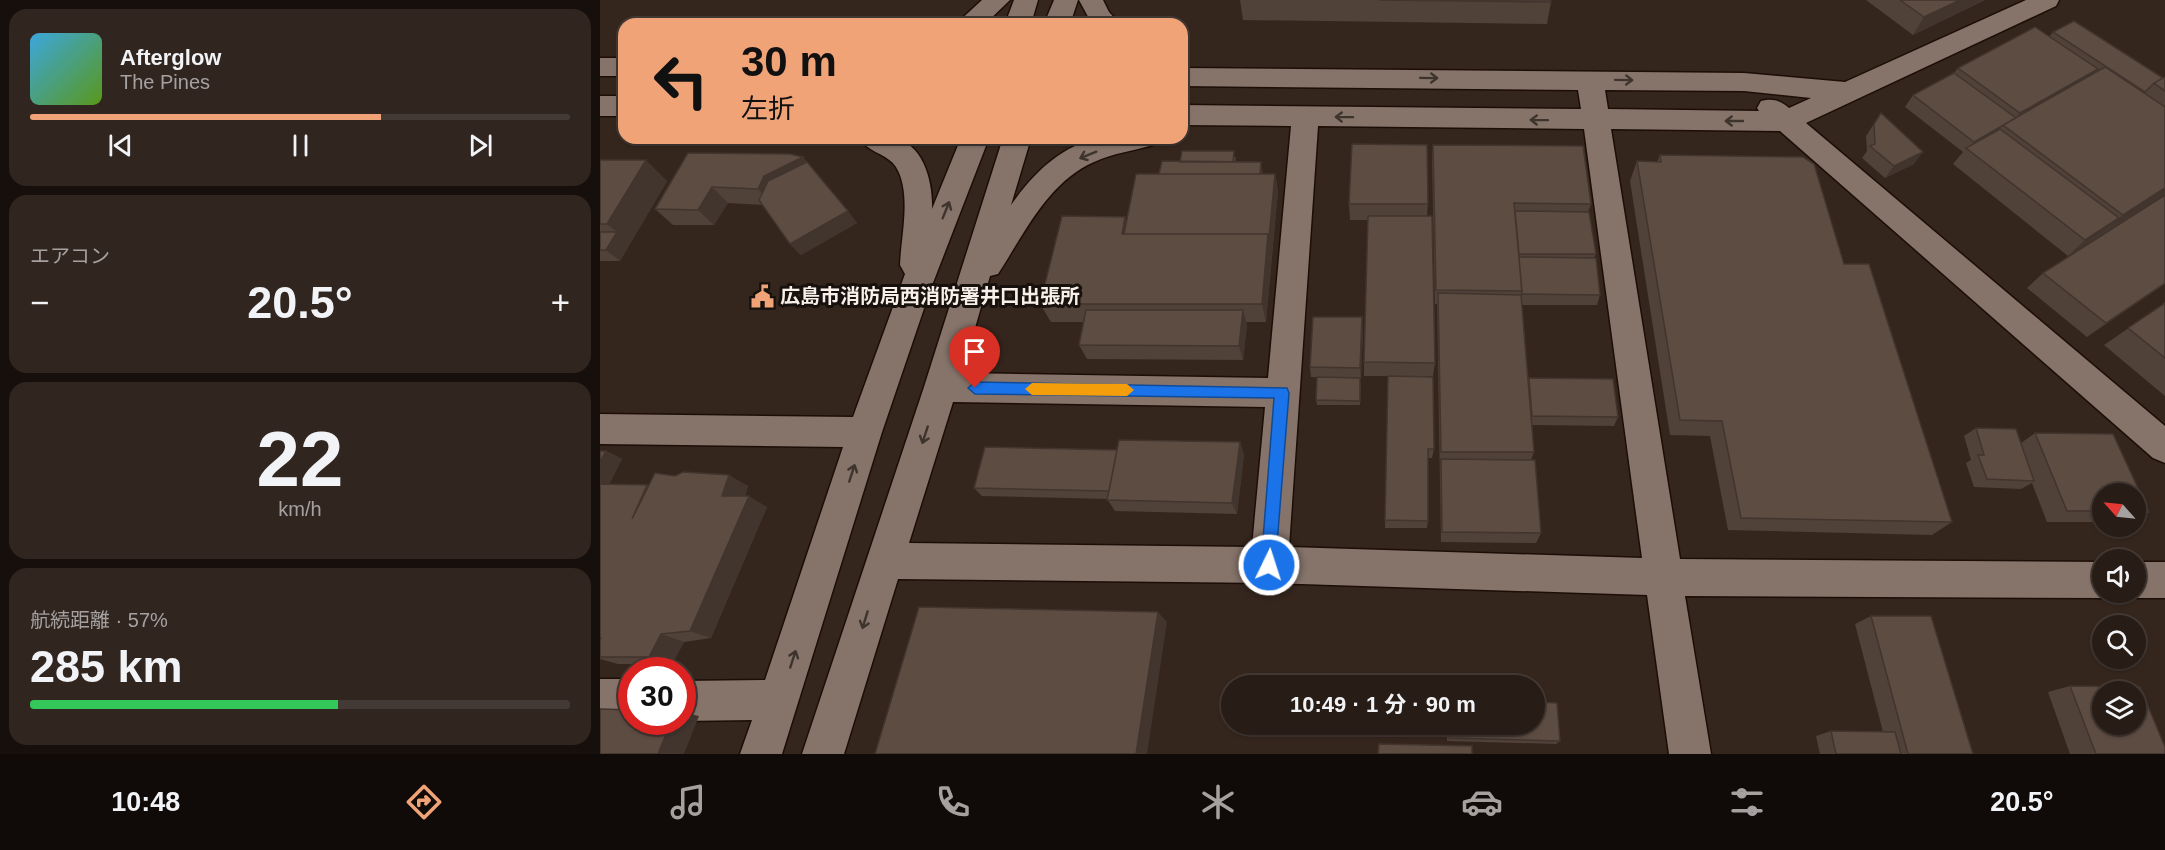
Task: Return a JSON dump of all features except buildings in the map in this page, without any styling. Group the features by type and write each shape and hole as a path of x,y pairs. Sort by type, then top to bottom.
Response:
{"street":[{"path":"976,18 998,0"},
{"path":"1020,18 1026,0"},
{"path":"1059,18 1066,0"},
{"path":"1091,0 1100,18"},
{"path":"1188,115 1596,121 1785,121 2047,0"},
{"path":"1188,58 1391,77"},
{"path":"600,67 618,67"},
{"path":"1188,77 1391,77 1744,82 1849,92"},
{"path":"1590,80 1690,754"},
{"path":"1744,82 1785,121 2165,447"},
{"path":"600,106 618,106"},
{"path":"1188,129 1256,116"},
{"path":"1269,565 1305,117"},
{"path":"883,144 907,159 918,189 915,288"},
{"path":"761,754 865,432 915,288 973,144"},
{"path":"823,754 941,387 1015,144"},
{"path":"970,290 1040,190 1068,162 1113,144"},
{"path":"941,387 1282,393"},
{"path":"600,429 865,432"},
{"path":"884,561 1269,565 1665,577 2092,580"},
{"path":"2146,580 2165,580"},
{"path":"600,699 618,699"},
{"path":"696,701 780,700"}],"slow traffic":[{"path":"1032,389 1127,390"}],"place":[{"name":"広島市消防局西消防署井口出張所","path":"762,296"}],"route":[{"path":"975,388 1282,393 1269,565"}]}
